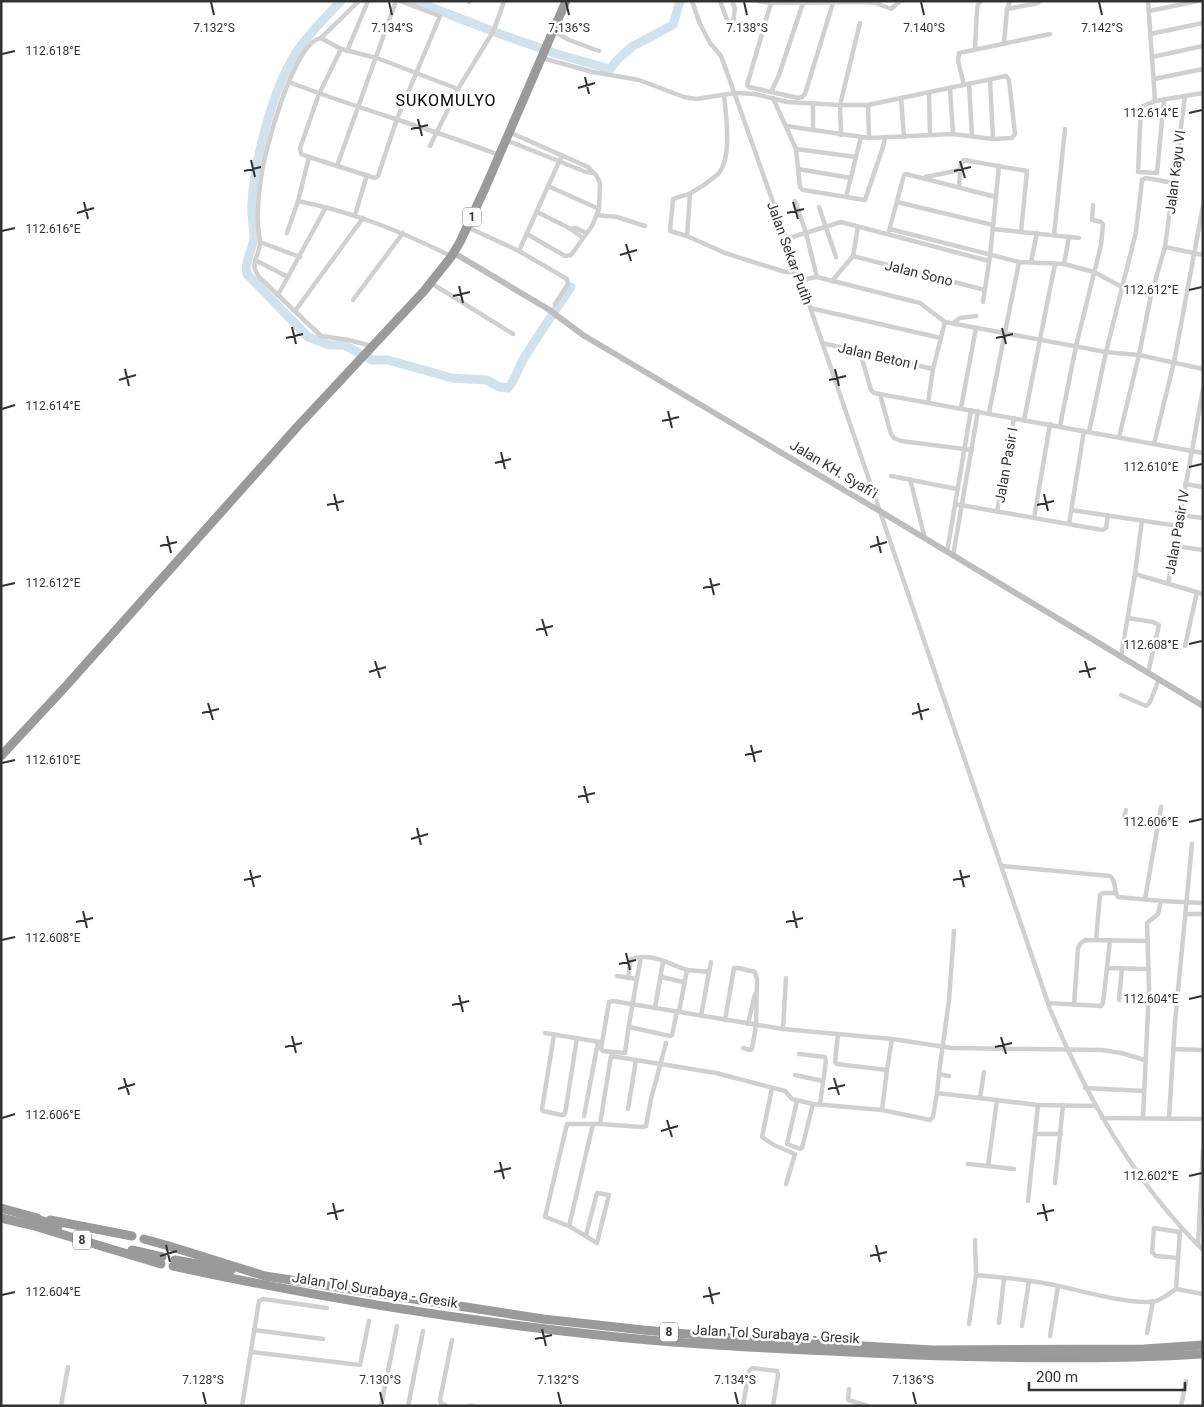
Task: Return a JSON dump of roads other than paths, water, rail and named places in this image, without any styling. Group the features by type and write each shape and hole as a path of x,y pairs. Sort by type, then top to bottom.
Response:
{"highway":[{"name":"1","path":"1,756 66,686 297,427 431,283 453,255 566,1"},
{"name":"8","path":"1,1208 162,1260 1,1218"},
{"name":"8","path":"32,1217 132,1236"},
{"name":"Jalan Tol Surabaya - Gresik","path":"144,1239 265,1276"},
{"name":"Jalan Tol Surabaya - Gresik","path":"1203,1345 1144,1349 932,1350 743,1339 543,1319 174,1263 262,1286 346,1300 592,1335 742,1347 988,1358 1130,1358 1203,1354"}],"main road":[{"name":"Jalan KH. Syafi'i","path":"453,255 548,309 584,335 1203,706"}],"street":[{"path":"359,1 321,38 316,39 298,61 289,82 271,132 261,177 258,224 260,242 253,266 255,273 321,336 349,340 372,347"},
{"path":"347,51 368,1"},
{"path":"337,166 398,1 440,16 397,119 378,176 375,178 367,175 337,166 309,157 301,154 300,151 319,94 341,49"},
{"path":"430,146 458,89 493,32 504,1"},
{"name":"Jalan Sekar Putih","path":"692,1 700,24 710,43 721,56 735,93 1048,1003 1067,1050 1095,1106 1142,1180 1180,1230 1203,1250"},
{"path":"720,1 729,24 733,24 735,8 733,2"},
{"path":"758,1 771,3 870,2 891,9 899,2"},
{"path":"975,48 978,4 981,1"},
{"path":"1004,44 1007,9 1010,1"},
{"path":"1007,9 1040,1"},
{"path":"1148,1 1155,101"},
{"path":"1149,11 1198,1"},
{"path":"724,9 730,8 733,2"},
{"path":"771,3 747,85 748,87 789,97 802,97 833,3"},
{"path":"771,92 779,75 803,3"},
{"path":"1150,34 1203,22"},
{"path":"841,135 840,105 860,23"},
{"path":"553,31 569,40 599,51"},
{"path":"972,136 966,84 958,61 960,53 975,48 1050,34"},
{"path":"321,38 341,49 377,58 458,89"},
{"path":"1152,57 1203,46"},
{"path":"542,57 593,72 639,80 684,97 696,98 735,93 755,94 787,102 813,104 868,105 1008,77 1015,134 1012,138 994,139 953,134 861,138 786,126"},
{"path":"1154,79 1203,69"},
{"path":"990,80 994,139"},
{"path":"289,82 499,155"},
{"path":"950,88 953,134"},
{"path":"929,92 930,135"},
{"path":"1164,99 1157,171 1155,173 1139,172 1137,170 1141,108 1155,101 1164,99 1185,97 1202,93 1203,101"},
{"path":"724,95 727,151 725,161 718,174 690,194 673,198 670,231 687,236 725,254 785,272 797,272"},
{"name":"Jalan Kayu VI","path":"1119,437 1139,356 1151,295 1165,247 1185,97"},
{"path":"773,98 796,148 801,189 862,200 867,198 885,138"},
{"path":"901,98 904,137"},
{"path":"813,104 813,130"},
{"path":"868,105 869,138"},
{"path":"1054,235 1065,129"},
{"path":"507,136 534,143 588,167 596,175 600,183 598,212 592,226 571,255 565,256 527,234"},
{"path":"507,136 531,151 593,173"},
{"path":"846,197 861,138"},
{"path":"531,151 534,143"},
{"path":"796,148 856,158"},
{"path":"548,158 551,150"},
{"path":"519,251 562,155"},
{"path":"286,233 298,201 309,157"},
{"path":"959,186 960,164 964,160 1027,171 1021,232"},
{"path":"983,302 990,256 999,166"},
{"path":"798,169 851,178"},
{"path":"921,177 960,170"},
{"path":"355,215 367,175"},
{"path":"888,235 904,175 959,186 996,197"},
{"path":"1070,524 1086,431 1136,232 1142,180 1146,178 1174,183"},
{"path":"548,186 598,212 645,226"},
{"path":"687,236 690,194"},
{"path":"298,201 355,215 453,255"},
{"path":"795,202 806,232 817,277"},
{"path":"897,202 993,227 1080,238"},
{"path":"1060,426 1076,346 1101,245 1103,224 1092,220 1092,205"},
{"path":"1154,444 1174,362 1203,206"},
{"path":"278,295 326,207"},
{"path":"819,207 836,257"},
{"path":"537,212 571,229 583,238"},
{"path":"295,311 362,218"},
{"path":"786,239 841,222 989,261"},
{"path":"467,227 519,251 567,279 568,284 554,304"},
{"path":"832,281 853,256 858,227"},
{"path":"571,229 576,228 586,233"},
{"path":"890,230 1020,262 1064,264 1094,272 1122,287 1151,295"},
{"path":"353,300 403,233"},
{"path":"1031,262 1037,233"},
{"path":"1064,264 1070,237"},
{"path":"260,242 300,257"},
{"path":"1165,247 1203,255"},
{"name":"Jalan Sono","path":"853,256 985,290"},
{"path":"255,260 288,277"},
{"path":"989,413 1020,262"},
{"path":"1024,420 1055,264"},
{"path":"800,280 817,277 920,303 945,322 1106,352 1174,362 1203,369"},
{"path":"431,283 513,334"},
{"path":"810,308 941,338"},
{"path":"953,323 962,318 976,316"},
{"path":"928,403 945,322"},
{"path":"961,408 976,328"},
{"name":"Jalan Beton I","path":"822,343 934,369"},
{"path":"860,352 871,391 880,394 1203,453"},
{"name":"Jalan Pasir IV","path":"1168,584 1203,389"},
{"path":"880,394 891,434 894,438 902,441 972,450"},
{"path":"947,552 971,410"},
{"path":"954,556 978,411"},
{"name":"Jalan Pasir I","path":"997,512 1014,418"},
{"path":"1034,518 1050,424"},
{"path":"891,476 957,489"},
{"path":"910,480 925,539"},
{"path":"1185,484 1203,487"},
{"path":"955,504 1104,529 1108,515"},
{"path":"1071,510 1178,526"},
{"path":"1180,514 1203,518"},
{"path":"1121,657 1142,520"},
{"path":"1174,546 1203,550"},
{"path":"1135,574 1203,594"},
{"path":"1185,646 1197,592"},
{"path":"1128,618 1153,622 1159,625 1148,673"},
{"path":"1120,695 1146,706 1150,702 1159,679"},
{"path":"1145,900 1160,807"},
{"path":"1126,810 1125,820 1158,824"},
{"path":"1169,1118 1173,1049 1192,844"},
{"path":"1002,866 1110,876 1114,880 1118,897 1203,903"},
{"path":"1096,940 1100,895 1103,893 1116,893"},
{"path":"1143,1118 1149,970 1148,922 1158,914 1160,901"},
{"path":"1185,914 1203,914"},
{"path":"600,1124 611,1056 716,1074 784,1091 792,1099 813,1104 882,1110 930,1120 933,1117 937,1093 949,1000 954,931"},
{"path":"1074,1005 1080,944 1085,940 1148,941"},
{"path":"1048,1003 1100,1006 1102,1003 1110,940"},
{"path":"600,1042 602,1050 625,1054 641,957"},
{"path":"628,978 631,960 641,957 654,957 687,970 709,972"},
{"path":"656,1008 663,962"},
{"path":"702,1016 711,962"},
{"path":"725,1020 734,968 752,970 757,973 756,1025 752,1049 743,1048"},
{"path":"1107,968 1149,970"},
{"path":"1119,1000 1122,968"},
{"path":"629,1028 672,1035 687,970"},
{"path":"617,976 637,979"},
{"path":"661,977 684,982"},
{"path":"783,1029 786,978"},
{"path":"748,1024 756,992"},
{"path":"584,1116 609,1002 613,1001 783,1029 892,1039 955,1048 1102,1050 1121,1052 1145,1060"},
{"path":"545,1034 600,1042"},
{"path":"838,1034 836,1064 887,1070"},
{"path":"554,1035 542,1109 543,1111 562,1115 564,1114 578,1038"},
{"path":"882,1110 892,1039"},
{"path":"586,1235 596,1194 609,1195 597,1243 569,1226 545,1217 567,1124 646,1126 666,1043"},
{"path":"1173,1049 1203,1050"},
{"path":"799,1054 825,1057 820,1104"},
{"path":"628,1109 636,1060"},
{"path":"980,1098 984,1072"},
{"path":"939,1074 949,1076"},
{"path":"795,1075 823,1081"},
{"path":"772,1088 762,1137 794,1154 786,1184"},
{"path":"1085,1088 1144,1091"},
{"path":"937,1093 1038,1105 1095,1106"},
{"path":"796,1100 786,1144 800,1149 802,1148 813,1104"},
{"path":"988,1166 997,1100"},
{"path":"1028,1201 1038,1105"},
{"path":"1055,1183 1063,1106"},
{"path":"1102,1118 1203,1119"},
{"path":"569,1226 593,1124"},
{"path":"1036,1134 1061,1134"},
{"path":"1198,1245 1203,1150"},
{"path":"968,1164 1014,1169"},
{"path":"1176,1289 1180,1230 1154,1228 1152,1252 1156,1256 1178,1258"},
{"path":"969,1324 976,1274 975,1240"},
{"path":"976,1274 1058,1286 1120,1299 1153,1301 1164,1297 1176,1289 1203,1294"},
{"path":"999,1323 1004,1278"},
{"path":"1022,1326 1028,1281"},
{"path":"1050,1336 1058,1286"},
{"path":"242,1406 260,1300 326,1308"},
{"path":"1147,1333 1153,1301"},
{"path":"251,1352 360,1365 369,1321"},
{"path":"381,1406 397,1326"},
{"path":"254,1330 323,1339"},
{"path":"408,1406 424,1331"},
{"path":"447,1406 441,1403 440,1400 452,1340"},
{"path":"61,1406 68,1367"},
{"path":"743,1406 752,1368 777,1371 773,1406"},
{"path":"1181,1406 1186,1381"},
{"path":"849,1390 848,1400 868,1406"}],"waterway":[{"path":"341,1 312,32 296,53 272,106 260,148 253,189 254,237 246,269 247,274 308,337 329,345 344,345 372,360 388,360 452,378 487,380 499,387 508,388 513,382 523,360 571,287"},
{"path":"415,1 557,54 610,69 633,46 673,25 680,1"}],"district":[{"name":"SUKOMULYO","path":"446,100"}]}
